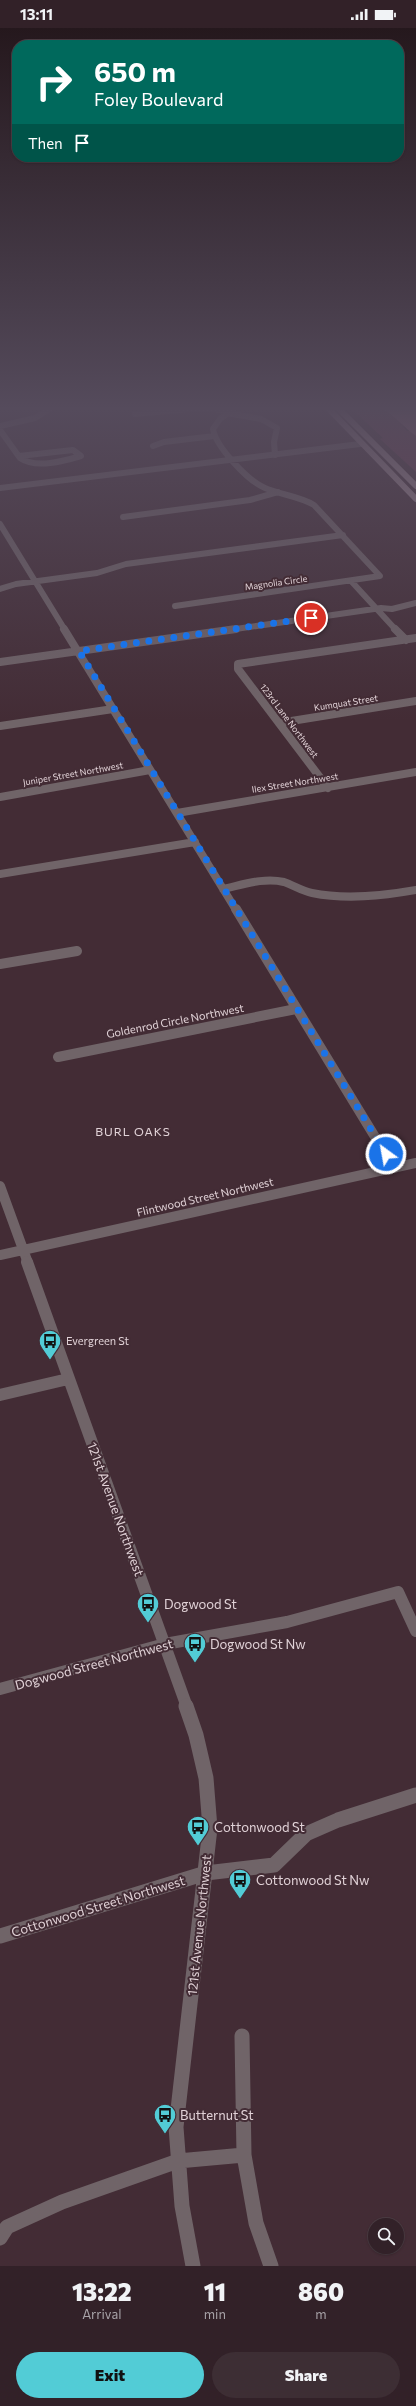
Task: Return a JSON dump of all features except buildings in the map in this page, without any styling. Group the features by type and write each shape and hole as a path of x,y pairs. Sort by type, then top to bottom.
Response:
{"street":[{"path":"123,517 172,510"},
{"path":"318,510 343,535"},
{"path":"323,515 333,513"},
{"path":"0,524 394,1168"},
{"path":"0,590 16,584 97,573 126,564 343,535"},
{"name":"Magnolia Circle","path":"175,606 352,582 380,576 343,535"},
{"path":"352,582 379,608 406,640 416,638"},
{"path":"0,662 379,608 416,597"},
{"path":"379,608 392,609 416,604"},
{"name":"123rd Lane Northwest","path":"328,788 238,669 238,664 406,640"},
{"name":"Kumquat Street","path":"278,723 416,701"},
{"path":"0,726 113,709"},
{"name":"Juniper Street Northwest","path":"0,797 150,770"},
{"name":"Ilex Street Northwest","path":"177,813 416,772"},
{"path":"0,874 195,842"},
{"path":"223,889 272,881 291,883 310,892 346,897 385,896 416,890"},
{"path":"0,964 77,951"},
{"name":"Goldenrod Circle Northwest","path":"58,1056 296,1009"},
{"name":"Flintwood Street Northwest","path":"0,1255 416,1163"},
{"name":"121st Avenue Northwest","path":"0,1186 68,1379 165,1644 196,1735 206,1778 210,1828 176,2127 182,2206 193,2266"},
{"path":"0,1395 68,1379"},
{"name":"Dogwood Street Northwest","path":"0,1689 165,1644 287,1622 398,1592 416,1630"},
{"name":"Cottonwood Street Northwest","path":"0,1936 206,1873 274,1866 306,1834 338,1820 416,1795"},
{"path":"242,2036 244,2155 256,2223 271,2266"},
{"path":"0,2238 7,2226 62,2202 149,2173 178,2161 244,2155"}],"place":[{"name":"Evergreen St","path":"50,1360"},
{"name":"Dogwood St","path":"148,1624"},
{"name":"Dogwood St Nw","path":"195,1664"},
{"name":"Cottonwood St","path":"198,1846"},
{"name":"Cottonwood St Nw","path":"240,1900"},
{"name":"Butternut St","path":"165,2134"}],"district":[{"name":"BURL OAKS","path":"133,1132"}],"route":[{"path":"311,618 79,651 135,746 386,1154"}]}
